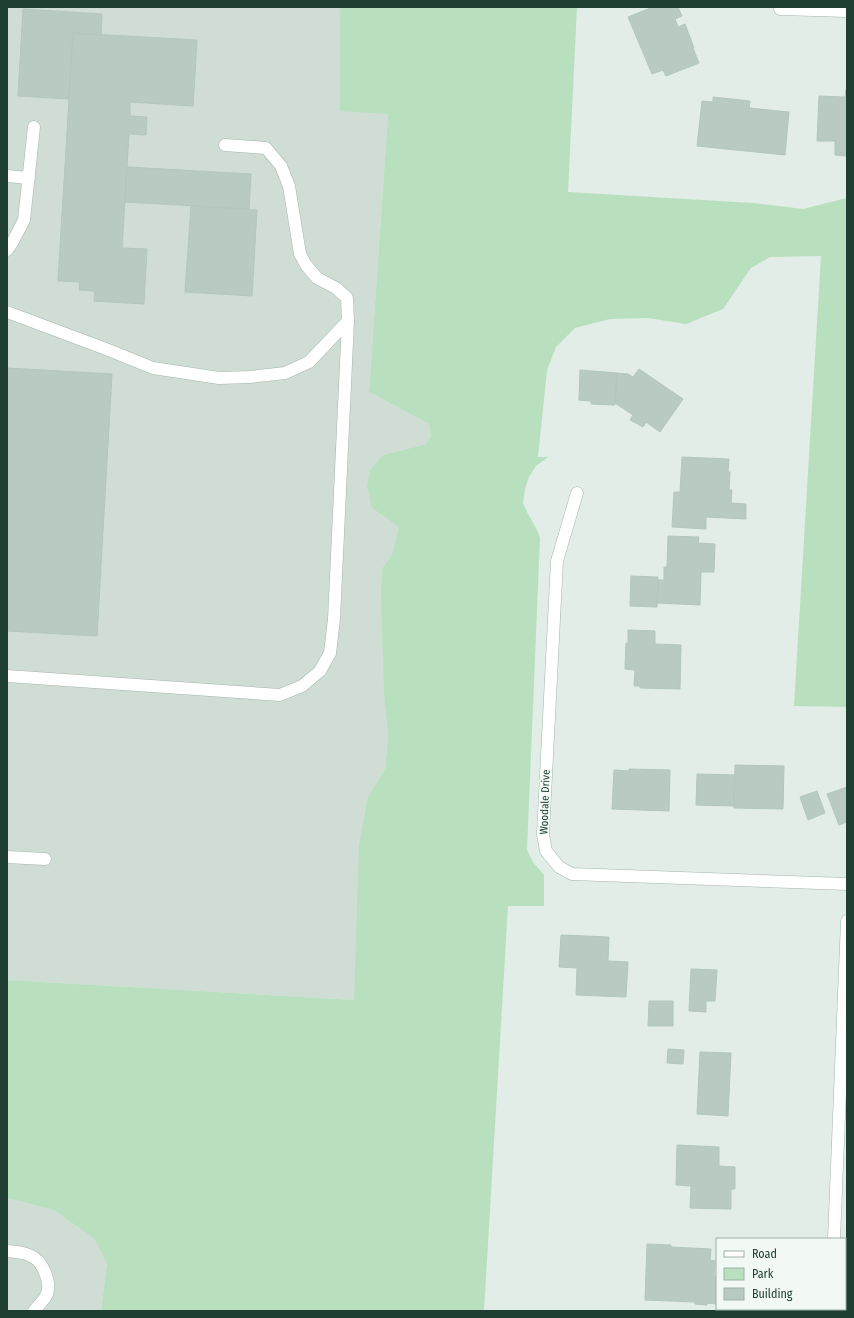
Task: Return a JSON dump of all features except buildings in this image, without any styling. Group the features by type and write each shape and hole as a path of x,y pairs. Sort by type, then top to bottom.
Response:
{"street":[{"path":"780,9 847,11"},
{"path":"7,250 24,220 34,127"},
{"path":"7,676 280,695 302,686 320,671 330,653 334,619 348,321 346,298 336,288 317,278 306,265 300,254 289,186 281,166 266,148 225,144"},
{"path":"7,176 29,178"},
{"path":"7,312 106,348 153,368 219,378 250,377 285,373 309,362 348,321"},
{"name":"Woodale Drive","path":"577,493 557,560 543,834 546,851 558,867 572,874 847,884"},
{"path":"7,857 45,859"},
{"path":"834,1238 847,921"},
{"path":"7,1251 32,1256 42,1266 48,1278 47,1294 34,1311"}],"shaded area":[{"path":"7,7 339,7 340,20 388,113 369,392 429,424 431,436 426,444 383,455 372,508 399,527 392,554 383,567 384,694 388,735 385,769 368,797 354,1000 7,980"},
{"path":"7,1198 54,1210 94,1237 107,1263 101,1311 7,1311"}],"green space":[{"path":"339,7 577,7 568,192 753,203 803,209 847,198 847,707 794,706 821,256 770,257 751,268 723,309 686,324 648,318 610,319 575,328 556,347 547,370 538,457 548,457 536,466 529,477 523,503 540,538 527,850 533,862 544,875 544,906 508,906 484,1311 101,1311 107,1263 94,1238 54,1210 7,1198 7,980 354,1000 359,845 368,797 385,769 388,736 384,694 381,587 383,567 392,554 399,527 372,508 367,486 370,470 383,455 426,444 431,436 429,424 369,392 388,114 340,111"}]}
